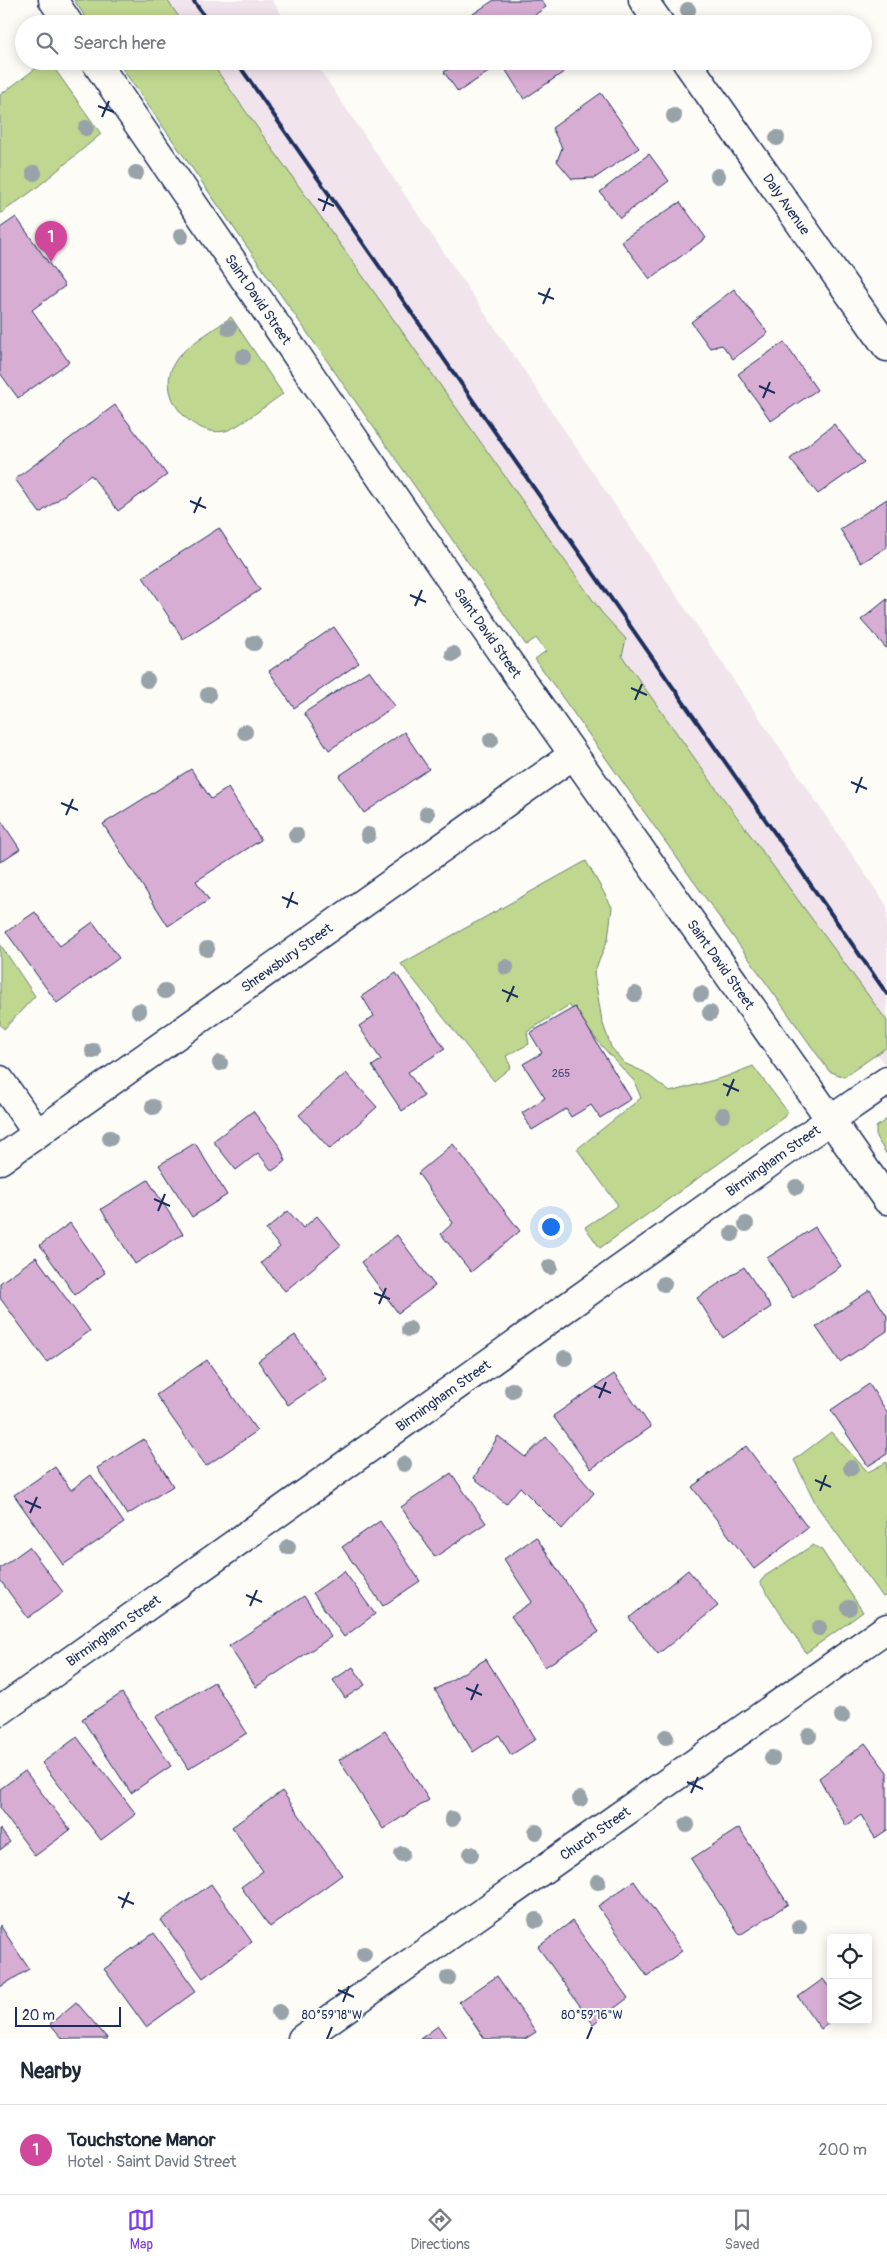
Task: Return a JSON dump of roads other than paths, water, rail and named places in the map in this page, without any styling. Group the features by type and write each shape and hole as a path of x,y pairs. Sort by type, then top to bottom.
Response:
{"street":[{"path":"53,0 63,15"},
{"path":"643,0 654,15"},
{"name":"Saint David Street","path":"101,70 573,756 887,1200"},
{"name":"Daly Avenue","path":"692,70 887,347"},
{"name":"Shrewsbury Street","path":"0,1160 573,756"},
{"path":"0,1080 37,1133"},
{"name":"Birmingham Street","path":"0,1712 887,1081"},
{"name":"Church Street","path":"302,2039 887,1628"}],"railway":[{"path":"193,0 204,15"},
{"path":"242,70 887,994"}],"place":[{"name":"Touchstone Manor","path":"51,262"}]}
